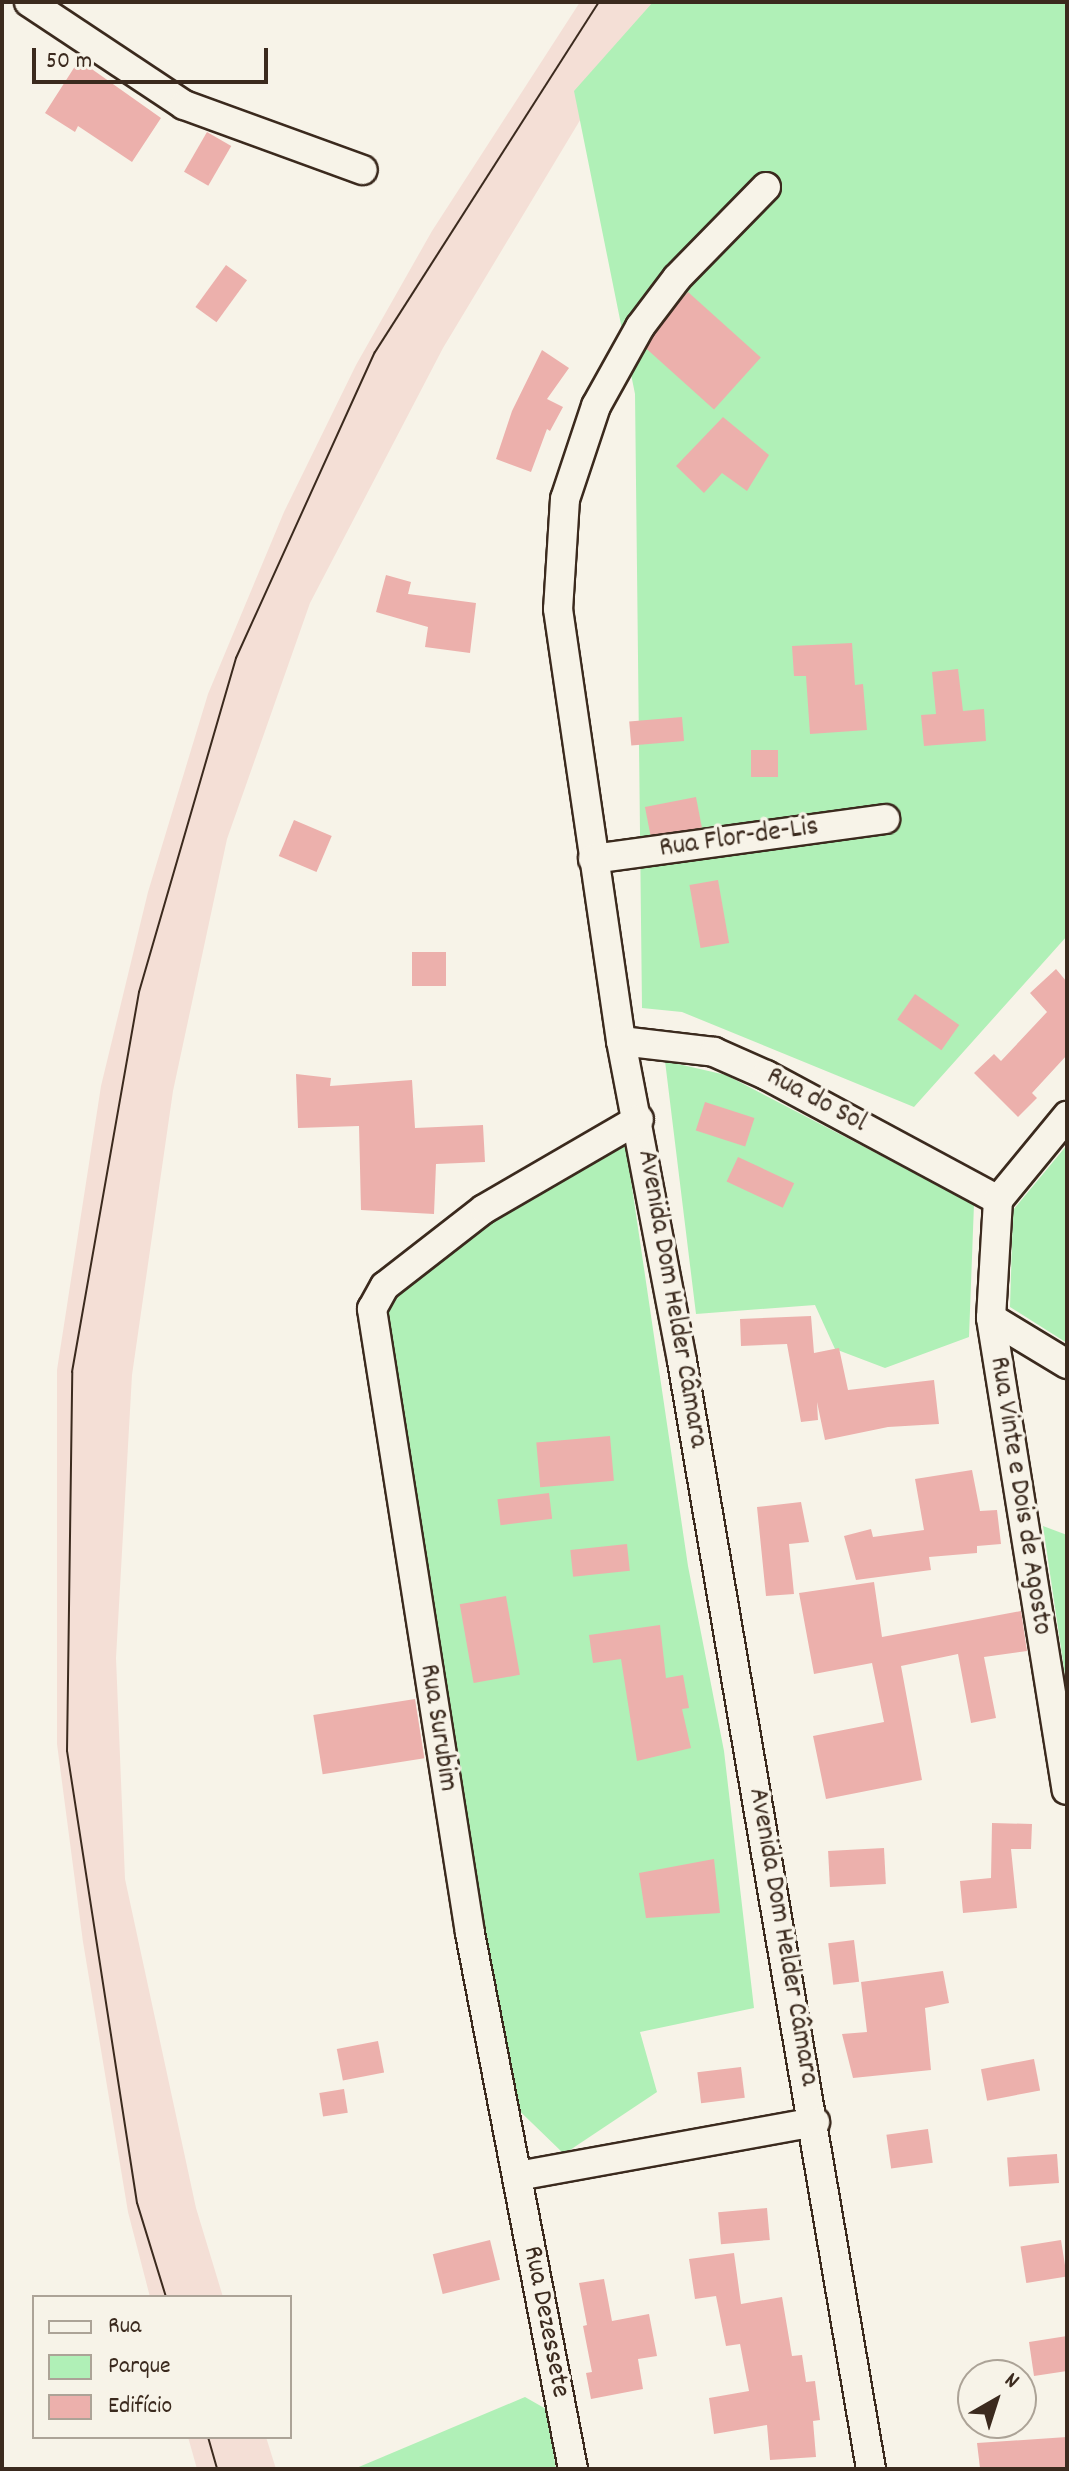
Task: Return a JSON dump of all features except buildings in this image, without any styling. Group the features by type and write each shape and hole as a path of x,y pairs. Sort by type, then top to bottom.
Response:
{"street":[{"path":"29,2 184,105 363,170"},
{"name":"Avenida Dom Helder Câmara","path":"766,187 677,278 640,327 596,406 565,499 558,609 621,1041 639,1119 815,2122 871,2469"},
{"name":"Rua Flor-de-Lis","path":"593,859 885,819"},
{"name":"Rua do Sol","path":"621,1041 673,1044 727,1058 998,1200"},
{"path":"998,1200 1067,1116"},
{"name":"Rua Surubim","path":"518,2176 467,1918 372,1309 385,1286 484,1209 639,1119"},
{"name":"Rua Vinte e Dois de Agosto","path":"998,1200 991,1318 1067,1790"},
{"path":"991,1318 1067,1364"},
{"path":"518,2176 815,2122"},
{"name":"Rua Dezessete","path":"518,2176 573,2469"}],"shaded area":[{"path":"580,2 661,2 612,67 443,348 310,603 227,839 173,1091 132,1375 116,1658 125,1879 196,2208 222,2295 149,2295 128,2212 83,1942 57,1744 57,1370 101,1086 148,892 208,694 284,512 356,365 432,231"},
{"path":"189,2439 267,2439 276,2469 197,2469"}],"green space":[{"path":"653,2 1067,2 1067,936 914,1107 682,1012 642,1008 635,394 574,91"},
{"path":"665,1061 726,1075 974,1204 969,1337 885,1368 835,1349 815,1305 696,1314"},
{"path":"625,1140 688,1566 724,1751 754,2008 640,2032 657,2092 564,2154 502,2094 387,1306 428,1252"},
{"path":"1067,1145 1067,1343 1010,1307 1013,1210"},
{"path":"1043,1526 1067,1535 1067,1689"},
{"path":"525,2397 546,2409 556,2469 354,2469"}],"tram line":[{"path":"165,2295 137,2203 67,1751 72,1372 139,992 236,658 375,352 599,2"},
{"path":"209,2439 217,2469"}]}
